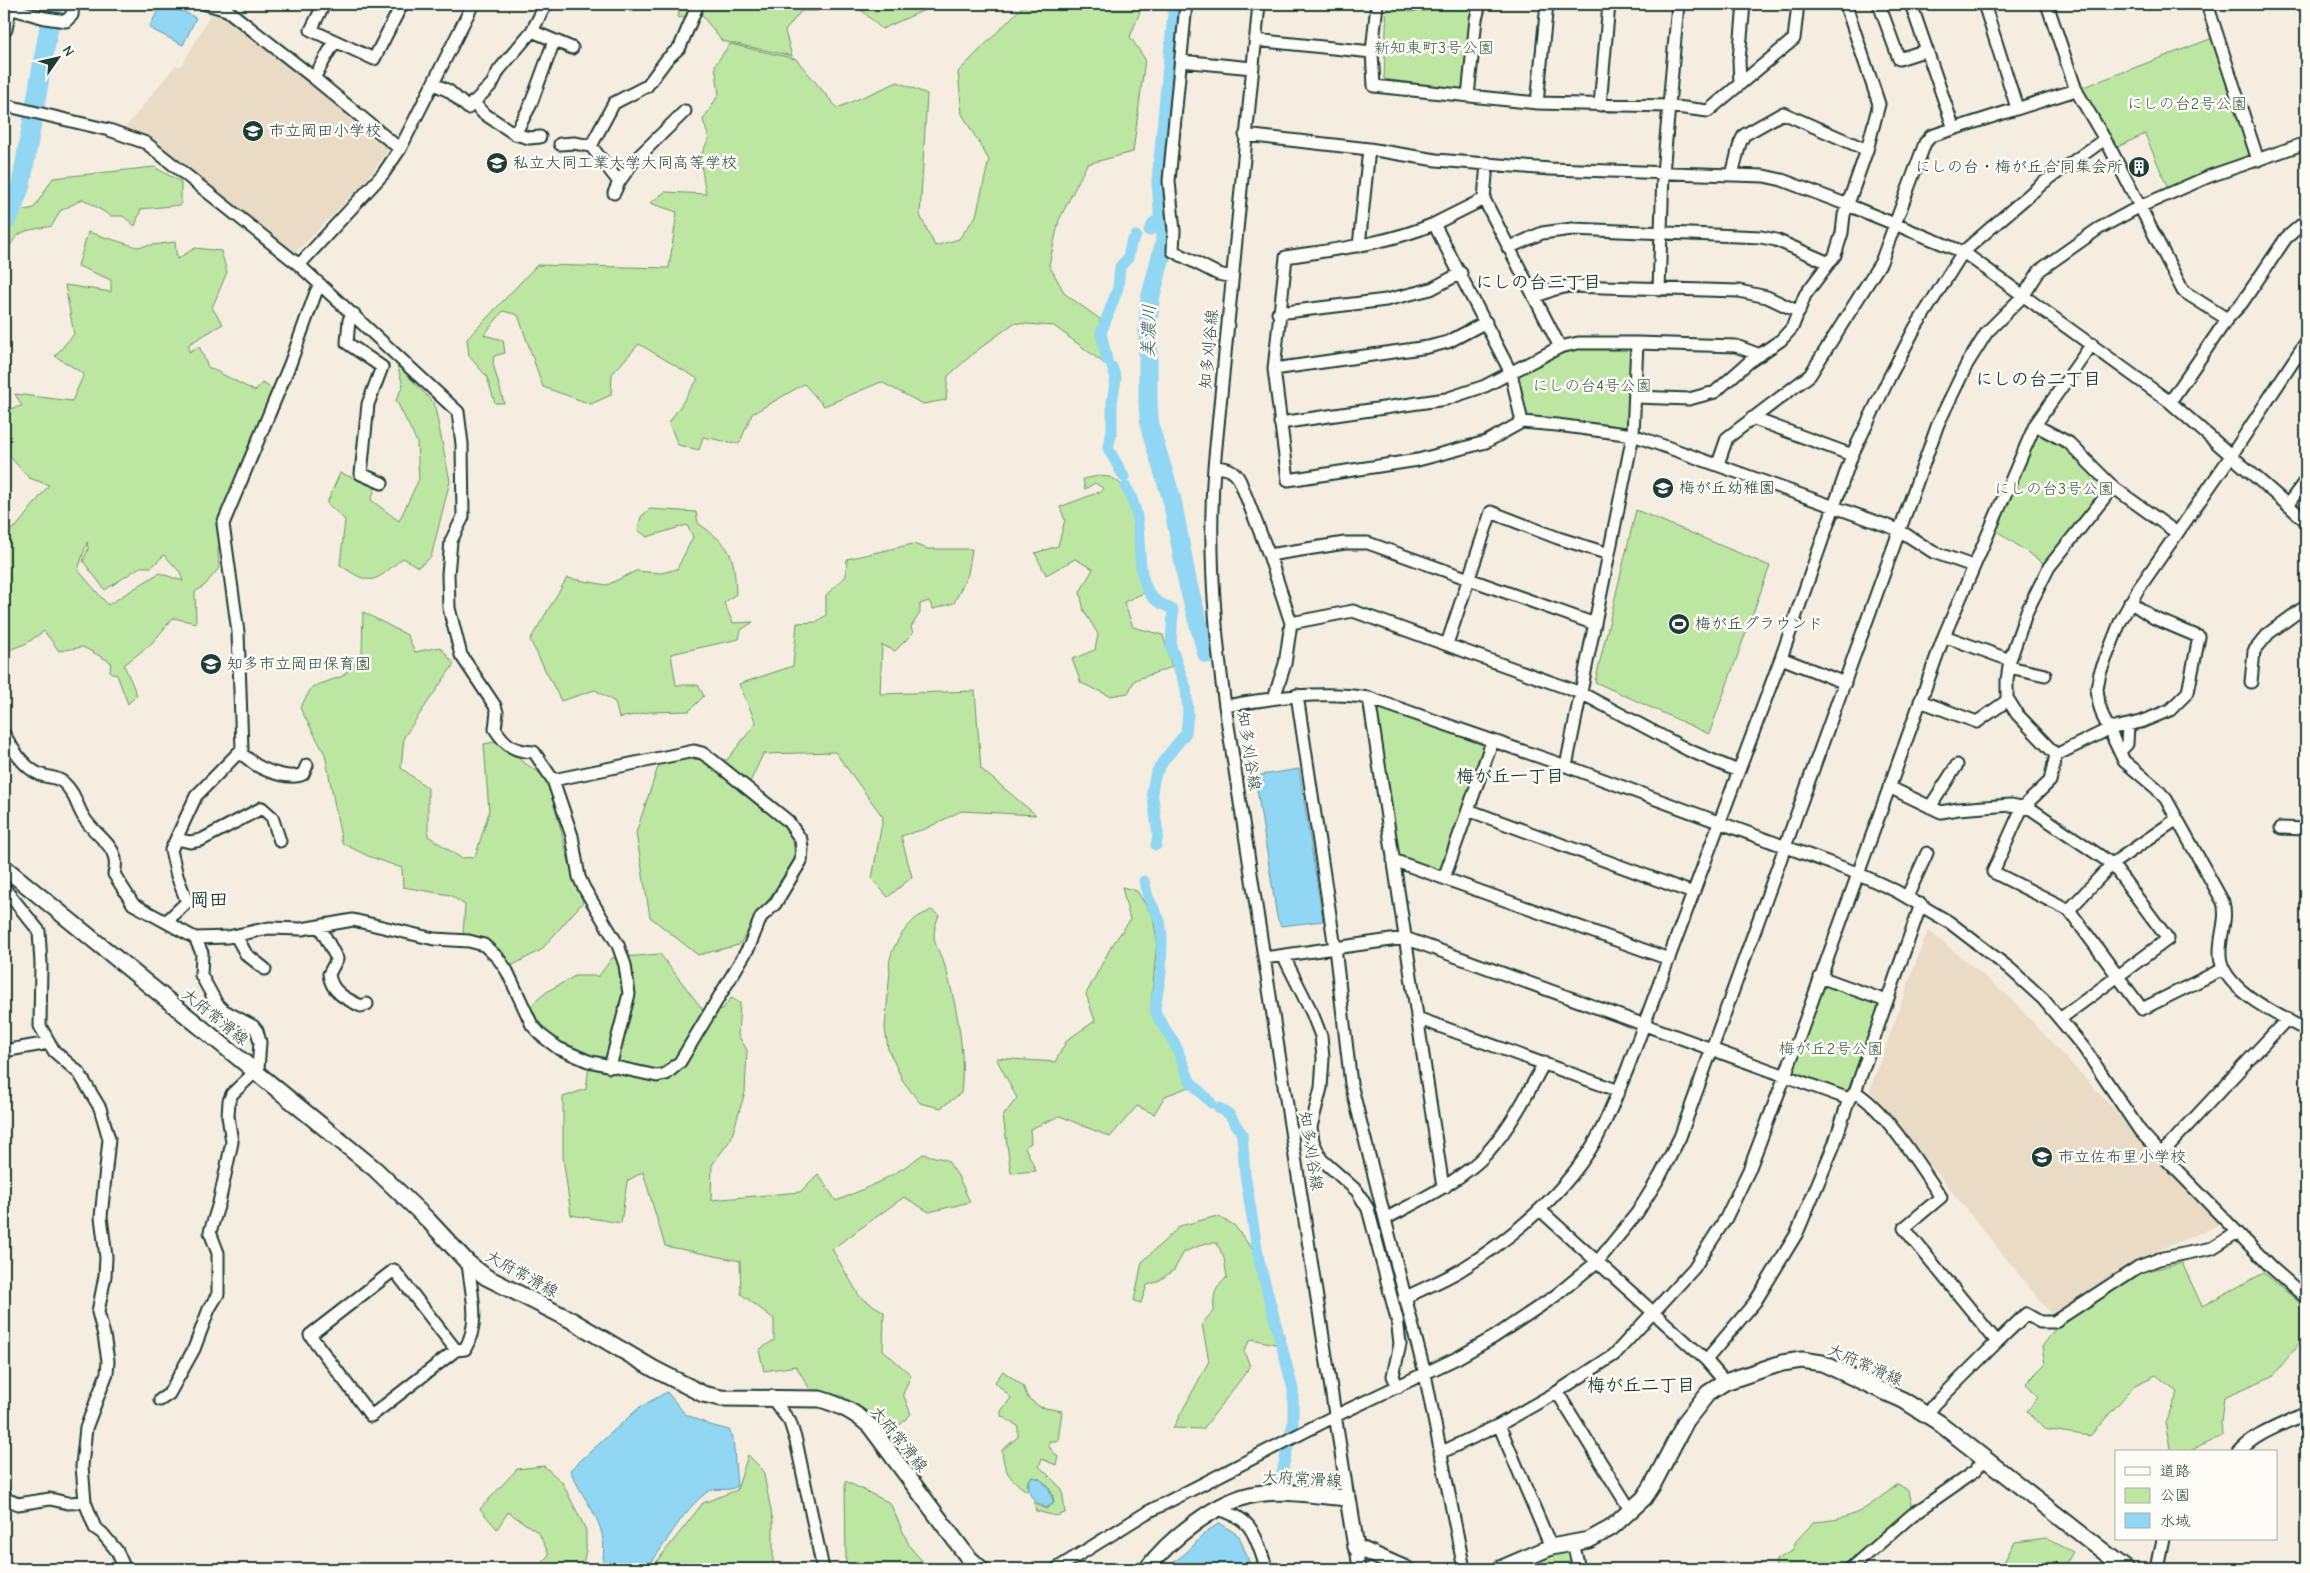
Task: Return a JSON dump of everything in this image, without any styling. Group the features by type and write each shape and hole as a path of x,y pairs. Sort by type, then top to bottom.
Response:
{"main road":[{"path":"4,29 9,6"},
{"name":"大府常滑線","path":"4,867 374,1169 428,1220 468,1264 506,1289 571,1320 645,1364 703,1394 722,1398 820,1399 835,1403 858,1415 870,1426 963,1550 981,1569"},
{"name":"大府常滑線","path":"1500,1569 1551,1547 1589,1540 1600,1535 1631,1511 1652,1486 1695,1407 1708,1393 1725,1382 1782,1363 1808,1360 1822,1364 1903,1400 1927,1415 1986,1458 2126,1569"},
{"name":"大府常滑線","path":"1147,1569 1164,1549 1184,1532 1218,1509 1239,1498 1272,1492 1348,1498 1356,1547"},
{"path":"1356,1547 1406,1569"}],"street":[{"path":"9,6 50,20 66,21 72,15 72,4"},
{"path":"206,4 229,7 400,149"},
{"path":"324,4 311,30 374,59 402,4"},
{"path":"299,265 383,174 400,149 473,4"},
{"path":"434,84 448,91 468,108 492,84 499,70 532,31 546,4"},
{"path":"591,146 614,103 647,86 668,59 680,48 698,4"},
{"path":"1186,4 1169,180 1174,231 1173,250 1218,274 1232,277"},
{"name":"知多刈谷線","path":"1259,4 1214,466 1211,568 1215,627 1226,706 1348,1498"},
{"path":"1377,4 1372,52 1374,86 1537,102 1668,106 1708,110 1794,40 1798,4"},
{"path":"1468,96 1476,20 1480,4"},
{"path":"1537,102 1547,4"},
{"path":"1600,105 1609,4"},
{"path":"1659,290 1663,172 1678,4"},
{"path":"1740,84 1739,60 1744,4"},
{"path":"1636,397 1690,399 1715,392 1749,362 1781,340 1792,328 1805,295 1838,246 1844,215 1867,150 1879,104 1846,6 1842,4"},
{"path":"1879,4 1899,59 1927,50"},
{"path":"1911,4 1954,129"},
{"path":"1984,4 2017,108"},
{"path":"2047,4 2076,90 2105,139 2183,291 2227,319"},
{"path":"2207,4 2258,160"},
{"path":"532,31 572,48"},
{"path":"1255,40 1372,52"},
{"path":"515,134 530,106 554,41"},
{"path":"314,78 335,42"},
{"path":"1181,61 1252,68"},
{"path":"1718,464 1727,438 1810,375 1881,262 1893,224 1925,143 1931,136 2076,90"},
{"path":"473,102 483,113 515,134 529,138 540,137"},
{"path":"4,105 110,130 146,143 299,265 458,412 462,444 464,517 451,541 448,574 449,608 461,655 495,706 497,712 494,727 508,747 519,751 534,752 553,780 572,836 579,877 618,945 629,980 629,994 622,1027 610,1067"},
{"path":"560,144 574,143 591,146 616,187 633,162 685,111"},
{"path":"1732,174 1744,135 1783,114 1867,150"},
{"path":"1245,135 1369,149 1436,160 1550,169 1732,174 1764,176 1782,180 1963,252 2170,402 2306,520"},
{"path":"1404,1298 1458,1271 1504,1239 1540,1210 1581,1162 1595,1141 1619,1091 1720,822 1781,658 1852,455 1915,328 1963,252 2042,183 2105,139"},
{"path":"1056,1569 1146,1513 1335,1416 1398,1388 1494,1337 1554,1296 1598,1261 1637,1213 1660,1176 1680,1137 1938,424 1967,364 1987,332 2024,295 2040,270 2098,229 2139,207 2210,176 2306,143"},
{"path":"1358,246 1369,149"},
{"path":"1487,163 1484,200 1560,347"},
{"path":"1484,200 1434,224 1392,240 1286,257 1278,313 1274,369 1288,480 1418,460 1486,442 1522,422 1633,435 1899,530 1934,552 1973,566"},
{"path":"2170,402 2227,319 2242,303 2286,238 2306,221"},
{"path":"1434,224 1511,373 1522,422"},
{"path":"1508,248 1542,233 1572,229 1661,232 1761,237 1776,240 1829,262"},
{"path":"1278,313 1386,300 1431,289 1461,273"},
{"path":"165,921 170,919 187,902 177,876 171,850 196,796 242,749 238,632 223,524 290,364 316,292 321,285"},
{"path":"1534,297 1569,286 1750,293 1768,297 1799,312"},
{"path":"354,314 349,320 347,343 382,367 368,404 361,468 362,474 382,483"},
{"path":"1274,369 1428,347 1448,342 1486,322"},
{"path":"1280,423 1446,399 1485,386 1560,347 1578,342 1601,341 1736,346 1760,355"},
{"path":"2306,342 2232,456 2130,602 2100,673 2097,689 2099,704 2124,762 2156,788 2166,799 2223,902 2226,914 2220,958 2224,969 2243,993 2306,1030"},
{"path":"1566,766 1633,435 1637,343"},
{"path":"1440,1453 1499,1425 1557,1392 1614,1355 1694,1268 1726,1218 1749,1170 1785,1076 1920,701 1973,566 2035,425 2092,344"},
{"path":"1752,418 1852,455"},
{"path":"2035,425 2069,443 2113,487 2177,533"},
{"path":"1214,466 1229,468 1236,474 1269,555 1291,623 1285,664 1274,698"},
{"path":"2288,504 2306,480"},
{"path":"2056,755 2017,714 2008,700 2007,680 2009,664 2027,612 2049,568 2113,487"},
{"path":"1447,644 1491,512 1558,538 1609,554"},
{"path":"1269,555 1345,543 1368,543 1595,624"},
{"path":"2056,755 2109,729 2128,725 2170,710 2188,692 2199,637 2154,618 2130,602"},
{"path":"2251,682 2254,651 2269,634 2306,606"},
{"path":"1291,623 1353,610 1581,692 1688,750 1738,772"},
{"path":"1944,636 2009,664 2045,676"},
{"path":"1781,658 1845,683"},
{"path":"1226,706 1297,695 1337,694 1369,698 1566,766 1785,846 1857,873 1921,904 1988,950 2043,999 2084,1048 2140,1131 2236,1233 2306,1298"},
{"path":"1297,695 1335,948 1351,1084 1424,1374 1464,1569"},
{"path":"1369,698 1442,1181 1445,1186"},
{"path":"1920,701 1977,722 2008,700"},
{"path":"2120,751 2127,744 2128,725"},
{"path":"4,734 28,768 40,775 56,778 65,784 77,800 83,816 114,854 116,865 114,874 133,904 195,938 236,936 269,928 302,929 353,920 434,939 469,941 484,945 498,958 532,1024 542,1036 574,1056 610,1067 657,1076 674,1069 680,1062 749,947 761,917 775,904 800,861 801,840 788,821 711,759 702,753 694,751 553,780"},
{"path":"1444,878 1492,742"},
{"path":"240,753 263,768 285,774 298,776 303,774 307,765"},
{"path":"2056,755 2050,781 2023,807 1993,872 2069,910 2142,1009 2224,969"},
{"path":"1930,807 1958,765"},
{"path":"1889,787 1941,812 2011,805 2032,809 2112,864 2168,939 2060,1019"},
{"path":"177,839 190,842 201,840 262,808 272,817 280,841"},
{"path":"1468,810 1693,893"},
{"path":"2069,910 2112,864 2177,819"},
{"path":"2281,828 2306,829"},
{"path":"1907,897 1928,853"},
{"path":"1393,860 1669,958"},
{"path":"4,888 39,931 41,964 40,1026 54,1051 79,1073 100,1108 109,1139 101,1217 106,1257 105,1276 98,1312 108,1361 107,1373 92,1408 84,1435 82,1466 85,1502 94,1528 102,1533 117,1551 125,1569"},
{"path":"1706,1360 1755,1302 1797,1233 1834,1145 1921,904"},
{"path":"320,926 337,959 329,974 332,987 336,992 361,1006 367,1004"},
{"path":"236,936 246,954 265,969"},
{"path":"160,1400 169,1394 194,1349 209,1309 218,1294 218,1253 210,1232 219,1203 232,1142 228,1116 229,1102 232,1094 258,1069 260,1042 257,1031 252,1026 223,1010 217,1004 201,975 202,954 195,938"},
{"path":"1264,958 1284,957 1405,938 1785,1076 1852,1096 1862,1096 1884,1119 1941,1197 1904,1228 1997,1342"},
{"path":"1284,957 1312,1013 1321,1036 1323,1058 1320,1088 1311,1127 1313,1140 1318,1154 1357,1190 1368,1209 1398,1326 1400,1344 1392,1376 1398,1388"},
{"path":"1820,977 1886,1001"},
{"path":"1417,1018 1619,1091"},
{"path":"2161,1154 2287,1019"},
{"path":"4,1054 9,1050 49,1043"},
{"path":"1385,1219 1445,1186 1486,1154 1517,1115 1544,1063"},
{"path":"1291,1128 1311,1127"},
{"path":"1540,1210 1706,1360 1725,1382"},
{"path":"1927,1415 1935,1404 2026,1314 2040,1322 2054,1322 2138,1267 2159,1259 2212,1248 2236,1233"},
{"path":"456,1350 394,1270 310,1335 371,1416 456,1350 465,1349 474,1329 474,1306 468,1264"},
{"path":"1557,1392 1631,1511"},
{"path":"771,1397 790,1422 796,1441 822,1569"},
{"path":"2241,1450 2245,1445 2271,1428 2287,1423 2306,1413"},
{"path":"1499,1425 1551,1547"},
{"path":"1850,1569 1912,1516 1975,1470 1986,1458"},
{"path":"4,1493 6,1499 18,1504 50,1500 68,1503 85,1502"},
{"path":"1218,1509 1234,1514 1249,1525 1267,1569"},
{"path":"2157,1569 2163,1540"},
{"path":"1573,1542 1579,1569"},
{"path":"1356,1547 1359,1569"}],"shaded area":[{"name":"市立岡田小学校","path":"211,14 235,19 388,145 388,151 363,184 296,252 288,252 144,135 125,128 176,65 180,67 184,62"},
{"name":"市立佐布里小学校","path":"1928,930 2008,996 2221,1224 2145,1256 2052,1315 1870,1090"}],"green space":[{"path":"680,4 817,4 817,11 801,11 785,31 792,56 722,41 701,14 678,18"},
{"path":"858,4 938,4 882,29 859,8"},
{"path":"1025,4 1143,4 1130,37 1145,59 1133,152 1087,164 1059,220 1049,265 1065,294 1100,319 1099,341 1105,364 1054,326 1014,323 975,352 948,376 946,400 923,404 881,382 824,406 804,384 752,414 739,444 703,437 699,450 678,445 669,423 698,379 639,344 612,374 611,395 591,404 543,387 518,315 503,311 484,335 503,340 505,353 494,356 493,364 504,403 495,403 487,377 469,356 467,339 537,265 669,268 677,212 650,203 665,192 706,194 700,158 709,138 703,120 719,94 715,65 730,44 796,59 837,108 898,82 927,94 920,215 935,246 959,239 976,216 989,160 962,114 958,72"},
{"name":"新知東町3号公園","path":"1387,4 1406,4 1409,12 1475,7 1470,91 1384,79"},
{"name":"にしの台2号公園","path":"2218,36 2258,160 2170,193 2145,134 2111,150 2076,90"},
{"path":"154,167 181,182 181,205 141,209 135,226 123,216 111,216 83,199 60,211 52,226 30,230 19,235 14,239 7,253 4,252 4,231 9,230 19,211 34,208 53,178"},
{"path":"88,232 137,247 175,242 177,259 195,248 221,251 227,272 212,308 223,324 189,344 189,352 199,346 208,367 255,391 262,383 275,390 220,517 218,532 221,547 218,547 219,568 205,585 195,592 196,623 173,618 152,643 124,665 137,695 128,704 117,675 110,672 111,662 83,647 59,651 44,631 27,643 4,652 4,534 17,526 49,485 29,478 4,450 4,410 22,406 15,394 72,401 84,374 55,356 74,334 65,285 111,292 111,280 78,266","holes":["87,542 88,549 83,561 105,590 140,567 152,567 164,555 180,572 183,581 159,573 108,605 78,570"]},
{"name":"にしの台4号公園","path":"1637,343 1633,435 1522,422 1511,373 1560,347"},
{"path":"397,365 434,403 450,481 431,557 418,567 403,558 379,577 367,579 340,565 345,520 327,503 340,473 376,486 371,500 399,521 419,479 417,442 396,400 403,385"},
{"name":"にしの台3号公園","path":"2035,425 2069,443 2113,487 2049,567 1991,527"},
{"path":"1099,476 1112,478 1123,486 1129,496 1136,522 1139,576 1146,592 1124,602 1133,627 1163,635 1172,667 1135,680 1128,693 1110,696 1081,683 1072,659 1095,650 1098,634 1084,611 1080,592 1093,569 1075,559 1046,575 1035,553 1058,546 1065,520 1060,507 1102,491 1103,488 1095,483 1085,489 1083,479"},
{"path":"649,509 696,512 698,523 724,545 732,560 736,594 724,603 733,623 753,622 741,630 739,639 671,654 676,685 698,685 704,696 689,711 650,712 619,718 615,702 595,690 561,701 530,640 567,578 607,585 636,571 661,573 677,569 693,537 687,525 647,537 638,530 641,517"},
{"name":"梅が丘グラウンド","path":"1636,510 1770,566 1709,734 1595,682"},
{"path":"913,544 928,549 972,549 968,574 954,603 933,609 929,601 920,604 920,613 911,627 913,633 895,651 882,645 880,694 975,691 981,769 1036,815 961,811 925,829 901,836 912,877 888,897 872,879 883,817 835,752 763,754 745,793 792,833 795,858 739,945 698,955 650,917 636,833 659,764 680,759 727,760 756,723 739,684 793,666 797,623 816,622 826,615 826,595 846,576 847,559"},
{"path":"363,612 407,635 415,652 440,647 454,664 404,737 401,768 428,788 428,836 461,858 475,857 489,812 484,744 494,742 548,779 570,866 583,902 541,950 509,967 483,937 463,935 465,905 450,895 403,887 402,868 368,856 342,843 325,754 300,708 312,687 343,676 362,654"},
{"path":"1369,698 1492,742 1444,878 1393,860"},
{"path":"1122,887 1137,891 1153,917 1157,941 1151,1007 1194,1085 1165,1096 1154,1114 1137,1106 1110,1137 1060,1116 1030,1129 1031,1143 1025,1147 1036,1171 1011,1173 1003,1116 1017,1098 996,1058 1055,1062 1067,1040 1095,1021 1086,994 1111,947 1130,920"},
{"path":"931,910 939,915 934,936 952,992 962,1055 961,1093 941,1108 920,1103 903,1081 888,1049 885,1028 890,958 900,937 909,925 918,917"},
{"path":"660,954 703,1010 723,1009 731,998 740,1003 738,1035 747,1050 745,1092 731,1139 712,1165 711,1200 800,1192 818,1174 836,1201 892,1175 923,1154 947,1160 958,1176 970,1202 929,1212 904,1197 832,1249 860,1297 884,1312 883,1350 911,1375 903,1394 911,1414 888,1437 872,1415 842,1396 811,1391 796,1366 764,1371 759,1350 774,1340 774,1319 741,1294 740,1261 665,1246 643,1172 627,1181 621,1223 571,1215 563,1157 563,1097 586,1089 590,1058 570,1050 554,1040 539,1026 526,1009 548,991 575,976 599,976 612,958"},
{"name":"梅が丘2号公園","path":"1827,983 1878,1001 1880,1005 1849,1091 1844,1093 1794,1074 1791,1069 1823,986"},
{"path":"1217,1216 1234,1225 1256,1254 1280,1345 1251,1339 1244,1350 1250,1367 1203,1429 1173,1428 1209,1361 1202,1324 1214,1310 1216,1291 1227,1277 1224,1258 1217,1243 1206,1243 1184,1252 1174,1270 1157,1282 1147,1285 1141,1303 1134,1301 1142,1262 1180,1226"},
{"path":"2182,1263 2202,1306 2264,1273 2306,1308 2306,1335 2273,1376 2224,1397 2221,1423 2222,1436 2191,1450 2171,1450 2165,1423 2178,1392 2156,1375 2135,1385 2090,1436 2044,1429 2027,1411 2038,1397 2026,1383 2045,1364 2042,1347 2055,1329 2139,1273"},
{"path":"1003,1371 1023,1386 1028,1398 1040,1407 1062,1411 1058,1441 1049,1441 1049,1447 1058,1457 1056,1465 1042,1459 1039,1466 1062,1489 1065,1513 1056,1516 1036,1511 1034,1502 1046,1509 1054,1503 1048,1486 1041,1480 1032,1477 1028,1480 1027,1491 1008,1473 1002,1450 1018,1437 1018,1426 1001,1416 1001,1411 1011,1398 995,1382"},
{"path":"748,1455 763,1470 773,1521 773,1569 652,1569 703,1503 737,1490"},
{"path":"544,1466 562,1482 586,1530 586,1550 582,1569 535,1569 549,1555 539,1533 508,1512 497,1529 480,1509 517,1469"},
{"path":"845,1481 890,1503 910,1547 929,1569 846,1569"},
{"path":"1898,1484 1909,1491 1913,1509 1845,1569 1775,1569 1776,1560 1792,1551 1796,1541 1814,1522 1829,1521 1860,1511"},
{"path":"2046,1538 2073,1552 2063,1569 2000,1569 2015,1542"},
{"path":"1568,1549 1571,1552 1576,1569 1515,1569 1557,1551"}],"water":[{"path":"161,4 168,4 196,18 183,45 149,28"},
{"path":"1299,769 1323,921 1281,926 1277,917 1257,789 1261,775"},
{"path":"667,1392 685,1414 710,1425 729,1430 733,1437 737,1486 730,1489 711,1490 699,1499 677,1525 651,1563 649,1569 601,1569 603,1540 600,1528 596,1517 570,1470 640,1407"},
{"path":"1033,1477 1040,1479 1048,1487 1054,1503 1046,1508 1034,1500 1030,1494 1029,1480"},
{"path":"1220,1523 1239,1536 1252,1569 1165,1569 1187,1552 1207,1531"}],"waterway":[{"path":"4,223 11,213 21,185 53,4"},
{"name":"美濃川","path":"1178,4 1161,181 1165,241 1150,299 1148,404 1150,428 1172,500 1188,585 1207,654"},
{"path":"1149,231 1154,222"},
{"path":"1107,360 1101,333 1118,288 1120,267 1128,258 1131,243 1136,236"},
{"path":"1112,367 1116,378 1112,402 1112,431 1108,448 1124,477"},
{"path":"1126,487 1133,501 1137,516 1140,561 1146,587 1155,600 1173,610 1171,647 1186,688 1188,713 1186,733 1156,773 1152,790 1158,835 1156,845"},
{"path":"1144,881 1148,897 1160,921 1162,935 1161,972 1155,1009 1158,1018 1175,1044 1190,1081 1211,1103"},
{"path":"1219,1108 1229,1114 1242,1134 1245,1174 1259,1260 1293,1389 1293,1423 1281,1478"}],"place":[{"name":"市立岡田小学校","path":"253,131"},
{"name":"私立大同工業大学大同高等学校","path":"497,163"},
{"name":"にしの台・梅が丘合同集会所","path":"2139,167"},
{"name":"梅が丘幼稚園","path":"1663,488"},
{"name":"梅が丘グラウンド","path":"1679,624"},
{"name":"知多市立岡田保育園","path":"211,664"},
{"name":"市立佐布里小学校","path":"2042,1157"}],"district":[{"name":"にしの台三丁目","path":"1538,282"},
{"name":"にしの台二丁目","path":"2038,379"},
{"name":"梅が丘一丁目","path":"1510,776"},
{"name":"岡田","path":"209,900"},
{"name":"梅が丘二丁目","path":"1641,1385"}]}
